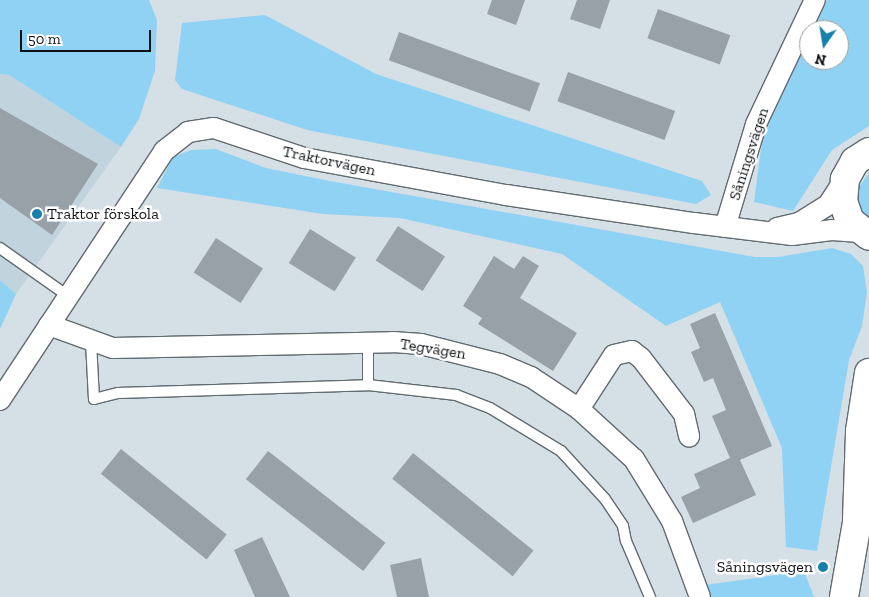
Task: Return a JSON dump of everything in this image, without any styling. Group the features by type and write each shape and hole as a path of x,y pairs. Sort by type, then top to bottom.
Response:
{"main road":[{"path":"866,234 850,221 843,201 845,178 855,161 869,152"},
{"path":"857,518 860,431 869,373"},
{"path":"844,597 857,518 869,470"}],"street":[{"name":"Såningsvägen","path":"726,227 756,124 815,0"},
{"name":"Traktorvägen","path":"0,400 164,151 188,132 214,128 304,158 506,195 792,235 832,230 866,234"},
{"name":"Traktorvägen","path":"767,231 799,223 828,205 845,178"},
{"name":"Tegvägen","path":"49,325 91,342 113,348 368,343 421,344 480,357 531,377 579,409 634,459 672,521 700,597"},
{"path":"579,409 614,355 632,352 641,358 684,414 689,436"}],"lane":[{"path":"0,248 68,296"},
{"path":"91,342 94,399 118,392 368,385 456,395 520,423 561,451 606,499 623,526 626,541 650,597"},
{"path":"368,343 368,385"}],"shaded area":[{"path":"0,0 149,0 157,20 155,71 139,119 121,147 9,75 0,74"},
{"path":"827,0 869,0 869,126 832,150 793,211 754,202 763,134 799,58 799,70 849,70 849,20 818,20"},
{"path":"265,15 376,74 702,181 711,195 696,204 307,130 182,89 175,80 182,23"},
{"name":"Traktor förskola","path":"0,74 9,75 121,147 16,294 0,280"},
{"path":"216,149 266,168 330,181 755,257 778,257 832,248 851,254 863,266 867,292 862,326 849,360 817,551 786,547 782,448 720,302 666,326 562,254 400,218 323,214 157,188 173,157 191,150"},
{"path":"869,173 869,228 857,213 856,191"},
{"path":"0,280 16,294 0,329"},
{"path":"804,571 814,597 707,597 705,585"}],"building":[{"path":"492,0 525,0 516,25 487,14"},
{"path":"577,0 610,0 600,29 570,19"},
{"path":"658,9 730,35 720,64 647,38"},
{"path":"399,32 540,83 530,111 389,60"},
{"path":"568,72 675,111 665,140 557,101"},
{"path":"0,108 98,164 52,235 0,198"},
{"path":"398,226 445,256 423,291 376,260"},
{"path":"310,229 356,258 335,292 289,263"},
{"path":"216,238 263,268 241,303 194,272"},
{"path":"494,256 514,269 523,256 539,266 520,298 577,333 553,371 478,324 482,318 463,306"},
{"path":"715,313 772,446 740,460 756,495 693,523 681,497 700,488 694,474 730,458 712,416 726,410 713,378 704,382 691,352 700,348 690,324"},
{"path":"121,449 227,535 207,559 101,474"},
{"path":"268,451 385,543 363,571 246,479"},
{"path":"413,453 533,551 513,576 392,479"},
{"path":"262,537 290,597 255,597 234,550"},
{"path":"421,558 429,597 397,597 390,565"}],"place":[{"name":"Traktor förskola","path":"37,214"},
{"name":"Såningsvägen","path":"823,567"}]}
